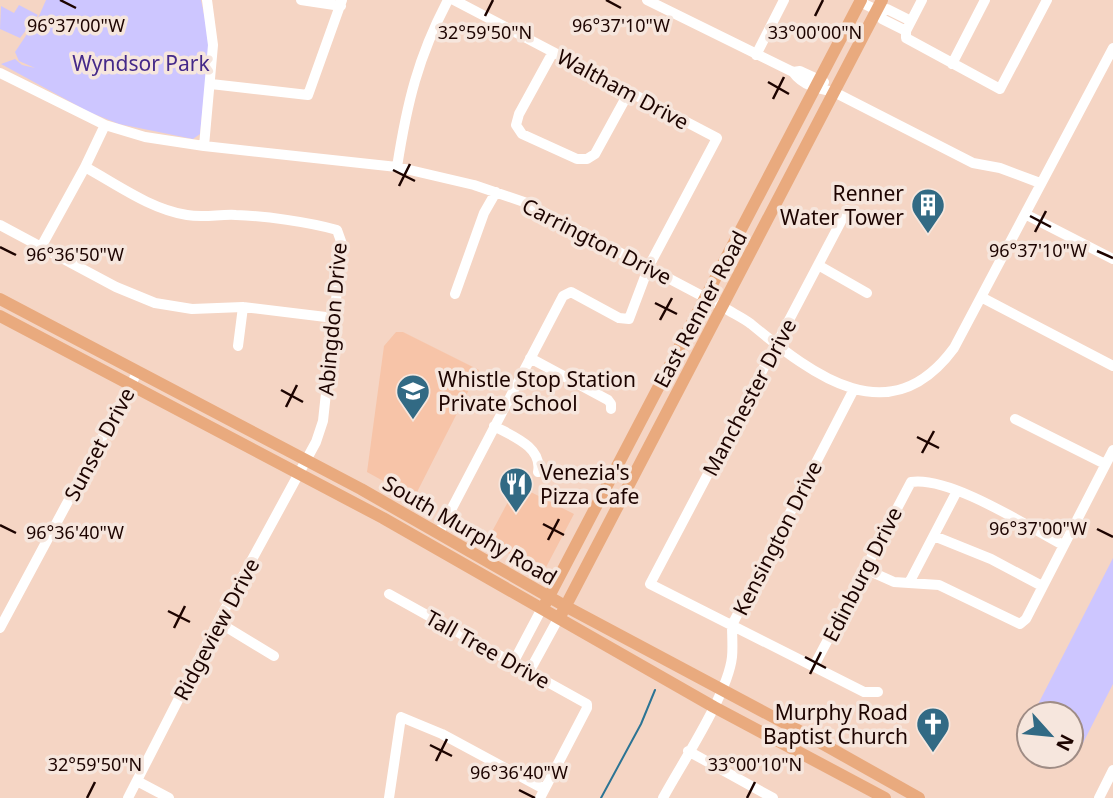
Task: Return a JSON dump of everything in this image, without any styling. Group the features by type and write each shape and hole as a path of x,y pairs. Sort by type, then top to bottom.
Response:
{"main road":[{"name":"East Renner Road","path":"541,610 861,1"},
{"name":"East Renner Road","path":"558,620 880,8"},
{"name":"South Murphy Road","path":"0,299 439,533 565,606 919,798"},
{"name":"South Murphy Road","path":"0,316 383,518 713,707 885,798"},
{"path":"858,783 866,769"}],"street":[{"path":"204,146 213,45 206,0"},
{"path":"211,84 308,95 342,3 301,0"},
{"path":"397,167 405,113 414,77 424,49 448,0"},
{"name":"Waltham Drive","path":"454,0 717,138 649,266"},
{"path":"647,0 756,55 793,72 800,71 834,92 973,163 1000,168 1040,183"},
{"path":"668,12 674,0"},
{"path":"756,55 784,0"},
{"path":"905,34 922,0"},
{"path":"952,64 985,0"},
{"path":"880,8 882,19 905,34 911,43 1000,89 1047,0"},
{"path":"861,1 887,9 911,21"},
{"name":"Carrington Drive","path":"0,73 105,125 145,137 397,167 496,192 524,202 705,296 748,321 776,344 814,369 853,391 886,394 919,382 937,369 948,355 1113,48"},
{"path":"553,52 519,114 516,125 522,134 577,159 587,159 595,154 629,92"},
{"path":"41,247 105,125"},
{"name":"Abingdon Drive","path":"85,167 156,206 181,214 252,216 337,230 342,244 323,421 306,461"},
{"path":"455,294 484,212 496,192"},
{"name":"Manchester Drive","path":"732,625 650,584 847,210"},
{"path":"1026,214 1112,256"},
{"path":"0,225 116,287 155,303 192,309 243,307 334,318"},
{"path":"818,265 867,293"},
{"path":"439,533 563,296 571,292 620,318 629,319 649,266"},
{"path":"981,297 1113,366"},
{"path":"238,346 243,307"},
{"path":"530,358 608,400 611,409"},
{"name":"Sunset Drive","path":"0,628 138,371"},
{"name":"Kensington Drive","path":"663,798 729,673 732,625 853,391"},
{"path":"1015,419 1105,464"},
{"path":"494,426 531,448 538,459 538,472"},
{"path":"865,569 884,579 939,585 1020,624 1026,619 1113,450"},
{"name":"Ridgeview Drive","path":"128,798 218,622 306,461"},
{"name":"Edinburg Drive","path":"814,666 911,482 935,483 957,491"},
{"path":"909,583 957,491 1063,545"},
{"path":"934,536 991,559 1042,586"},
{"name":"Tall Tree Drive","path":"389,594 587,704 542,794"},
{"name":"East Renner Road","path":"513,663 541,610"},
{"name":"East Renner Road","path":"529,671 558,620"},
{"path":"218,622 274,656"},
{"path":"732,625 864,692 878,692"},
{"path":"389,798 401,717 442,734 542,794"},
{"path":"688,751 773,798"},
{"path":"1099,798 1113,769"},
{"path":"137,781 169,798"}],"shaded area":[{"name":"Whistle Stop Station Private School","path":"396,332 403,332 479,370 414,498 367,472 384,346"},
{"path":"517,485 574,514 543,573 487,541"}],"green space":[{"name":"Wyndsor Park","path":"46,0 201,0 208,34 208,57 200,134 193,139 119,124 89,112 1,64 15,59 22,65 35,68 19,61 15,52 39,16"},
{"path":"19,5 38,15 20,38 0,29 1,6 14,13"},
{"path":"1113,558 1113,684 1085,739 1085,700 1040,700"}],"waterway":[{"path":"601,798 641,724 655,690"}],"place":[{"name":"Renner Water Tower","path":"928,235"},
{"name":"Whistle Stop Station Private School","path":"413,421"},
{"name":"Venezia's Pizza Cafe","path":"516,514"},
{"name":"Murphy Road Baptist Church","path":"933,754"}]}
